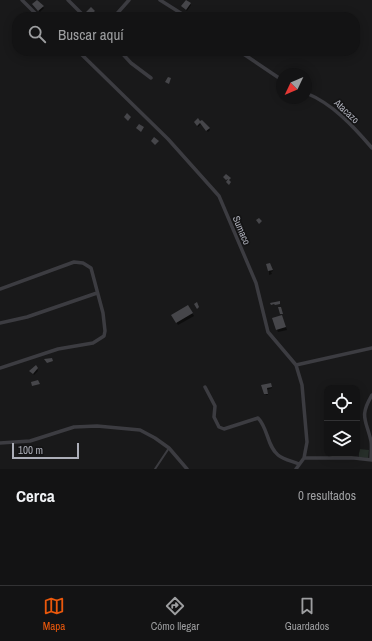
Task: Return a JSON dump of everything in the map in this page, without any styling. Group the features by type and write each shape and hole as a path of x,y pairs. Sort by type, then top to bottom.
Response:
{"street":[{"path":"22,0 34,12"},
{"path":"68,0 80,12"},
{"path":"118,12 129,0"},
{"path":"160,0 179,12"},
{"name":"Sumaco","path":"83,56 168,138 219,196 256,283 268,332 296,365 302,385 304,403 307,442 304,458"},
{"path":"125,56 131,63 151,78"},
{"path":"246,56 276,76"},
{"name":"Atacazo","path":"312,96 328,104 372,148"},
{"path":"0,289 74,262 87,264 91,268 103,313 105,331 104,336 93,343 58,349 0,368"},
{"path":"0,323 27,317 97,293"},
{"path":"296,365 372,348"},
{"path":"205,386 215,406 214,417 219,428 224,429 258,418 262,422 275,452 282,458 299,464"},
{"path":"358,457 372,460 371,443 364,412 365,406 372,395"},
{"path":"0,443 30,441 74,427 96,426 140,430 169,448 187,469"},
{"path":"296,469 304,458 329,457"}],"lane":[{"path":"155,469 169,448"}],"shaded area":[{"path":"360,449 369,450 368,458 359,457"}],"building":[{"path":"37,0 44,6 38,11 32,4"},
{"path":"186,0 191,3 186,10 181,6"},
{"path":"91,7 95,11 94,12 86,12"},
{"path":"168,77 171,78 169,84 165,82"},
{"path":"127,113 131,117 128,121 124,117"},
{"path":"198,118 210,128 206,131 200,123 197,126 194,122"},
{"path":"139,124 144,127 141,132 136,128"},
{"path":"154,137 159,141 155,145 151,141"},
{"path":"226,174 231,178 229,180 231,182 229,185 226,182 228,179 226,180 223,177"},
{"path":"259,218 262,221 259,224 256,220"},
{"path":"270,263 273,270 268,271 266,264"},
{"path":"280,301 280,304 275,305 271,305 270,303"},
{"path":"197,302 199,307 197,309 194,304"},
{"path":"188,305 193,313 176,323 171,315"},
{"path":"278,307 281,307 283,314 280,314"},
{"path":"282,315 286,327 276,330 272,318"},
{"path":"52,358 53,361 47,363 44,359"},
{"path":"36,365 38,368 33,374 29,371"},
{"path":"38,380 40,384 32,386 31,382"},
{"path":"271,383 272,387 267,388 268,394 264,394 261,385"}]}
